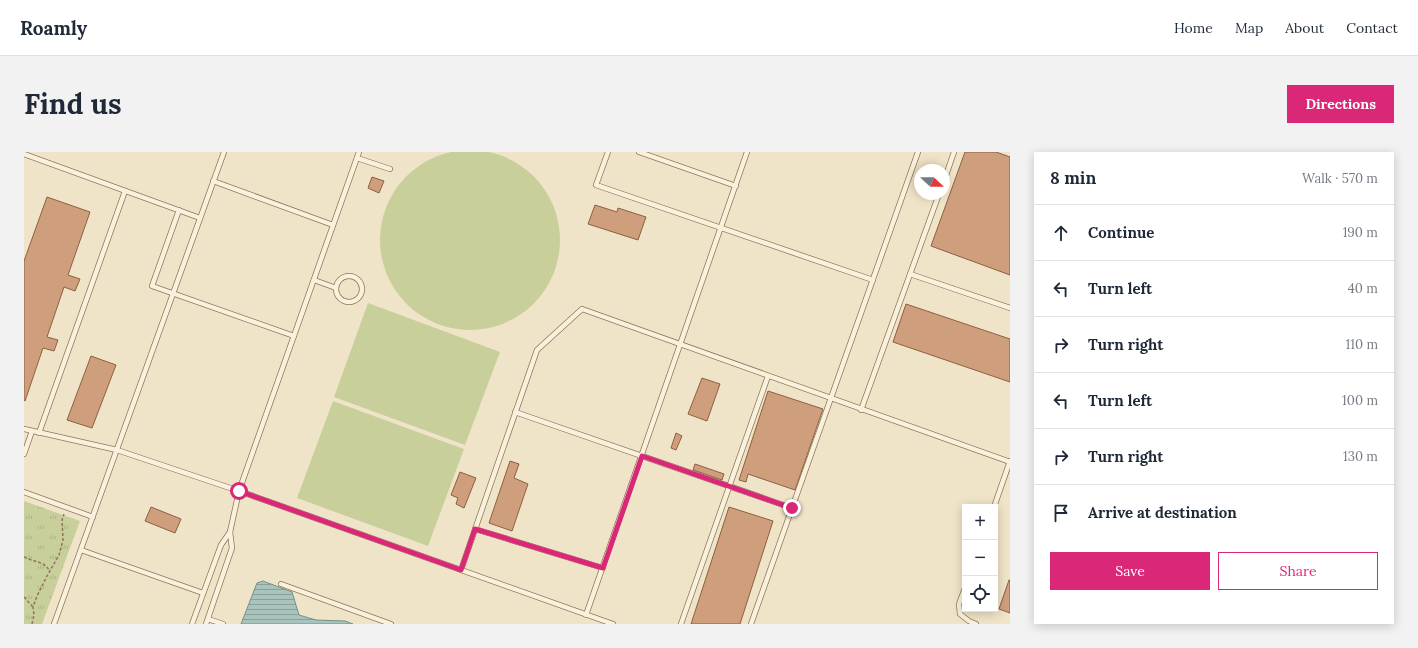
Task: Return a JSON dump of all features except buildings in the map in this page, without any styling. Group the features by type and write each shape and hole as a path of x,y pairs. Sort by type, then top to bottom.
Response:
{"lane":[{"path":"54,624 224,152"},
{"path":"206,624 232,548 230,532 239,491 359,152"},
{"path":"608,152 596,185 873,280"},
{"path":"639,152 736,186"},
{"path":"586,614 748,152"},
{"path":"751,624 918,152"},
{"path":"950,164 954,152"},
{"path":"24,154 200,218"},
{"path":"357,158 390,169"},
{"path":"213,181 333,225"},
{"path":"39,433 125,191"},
{"path":"861,410 937,200"},
{"path":"179,210 152,286 294,336"},
{"path":"910,274 1010,308"},
{"path":"351,275 360,280 363,291 358,300 348,303 338,298 336,288 341,278 351,275"},
{"path":"314,280 336,288"},
{"path":"461,570 536,350 582,310 1010,462 995,504"},
{"path":"681,624 768,376"},
{"path":"515,412 792,508"},
{"path":"24,429 117,450 239,491 613,624"},
{"path":"24,454 32,432"},
{"path":"24,492 92,517"},
{"path":"475,529 603,568"},
{"path":"192,624 221,545 230,532"},
{"path":"81,550 203,593"},
{"path":"281,584 390,624"},
{"path":"962,596 959,604 960,614 976,624"},
{"path":"208,619 223,624"}],"path":[{"path":"32,624 37,596 59,555 63,540 62,520 68,508"},
{"path":"24,557 43,563 50,571"},
{"path":"24,597 34,607"}],"green space":[{"path":"470,150 487,152 504,157 520,165 539,183 545,190 556,214 560,240 558,257 553,274 545,290 527,309 520,315 496,326 470,330 453,328 436,323 420,315 401,297 395,290 384,266 380,240 382,223 387,206 395,190 413,171 420,165 444,154"},
{"path":"368,303 500,352 465,445 334,397"},
{"path":"333,401 464,449 428,546 297,498"},
{"path":"24,501 80,521 42,624 24,624"}],"water":[{"path":"263,581 292,592 299,615 316,620 345,621 353,624 241,624 257,583"}],"route":[{"path":"239,491 461,570 475,529 603,568 642,456 792,508"}]}
